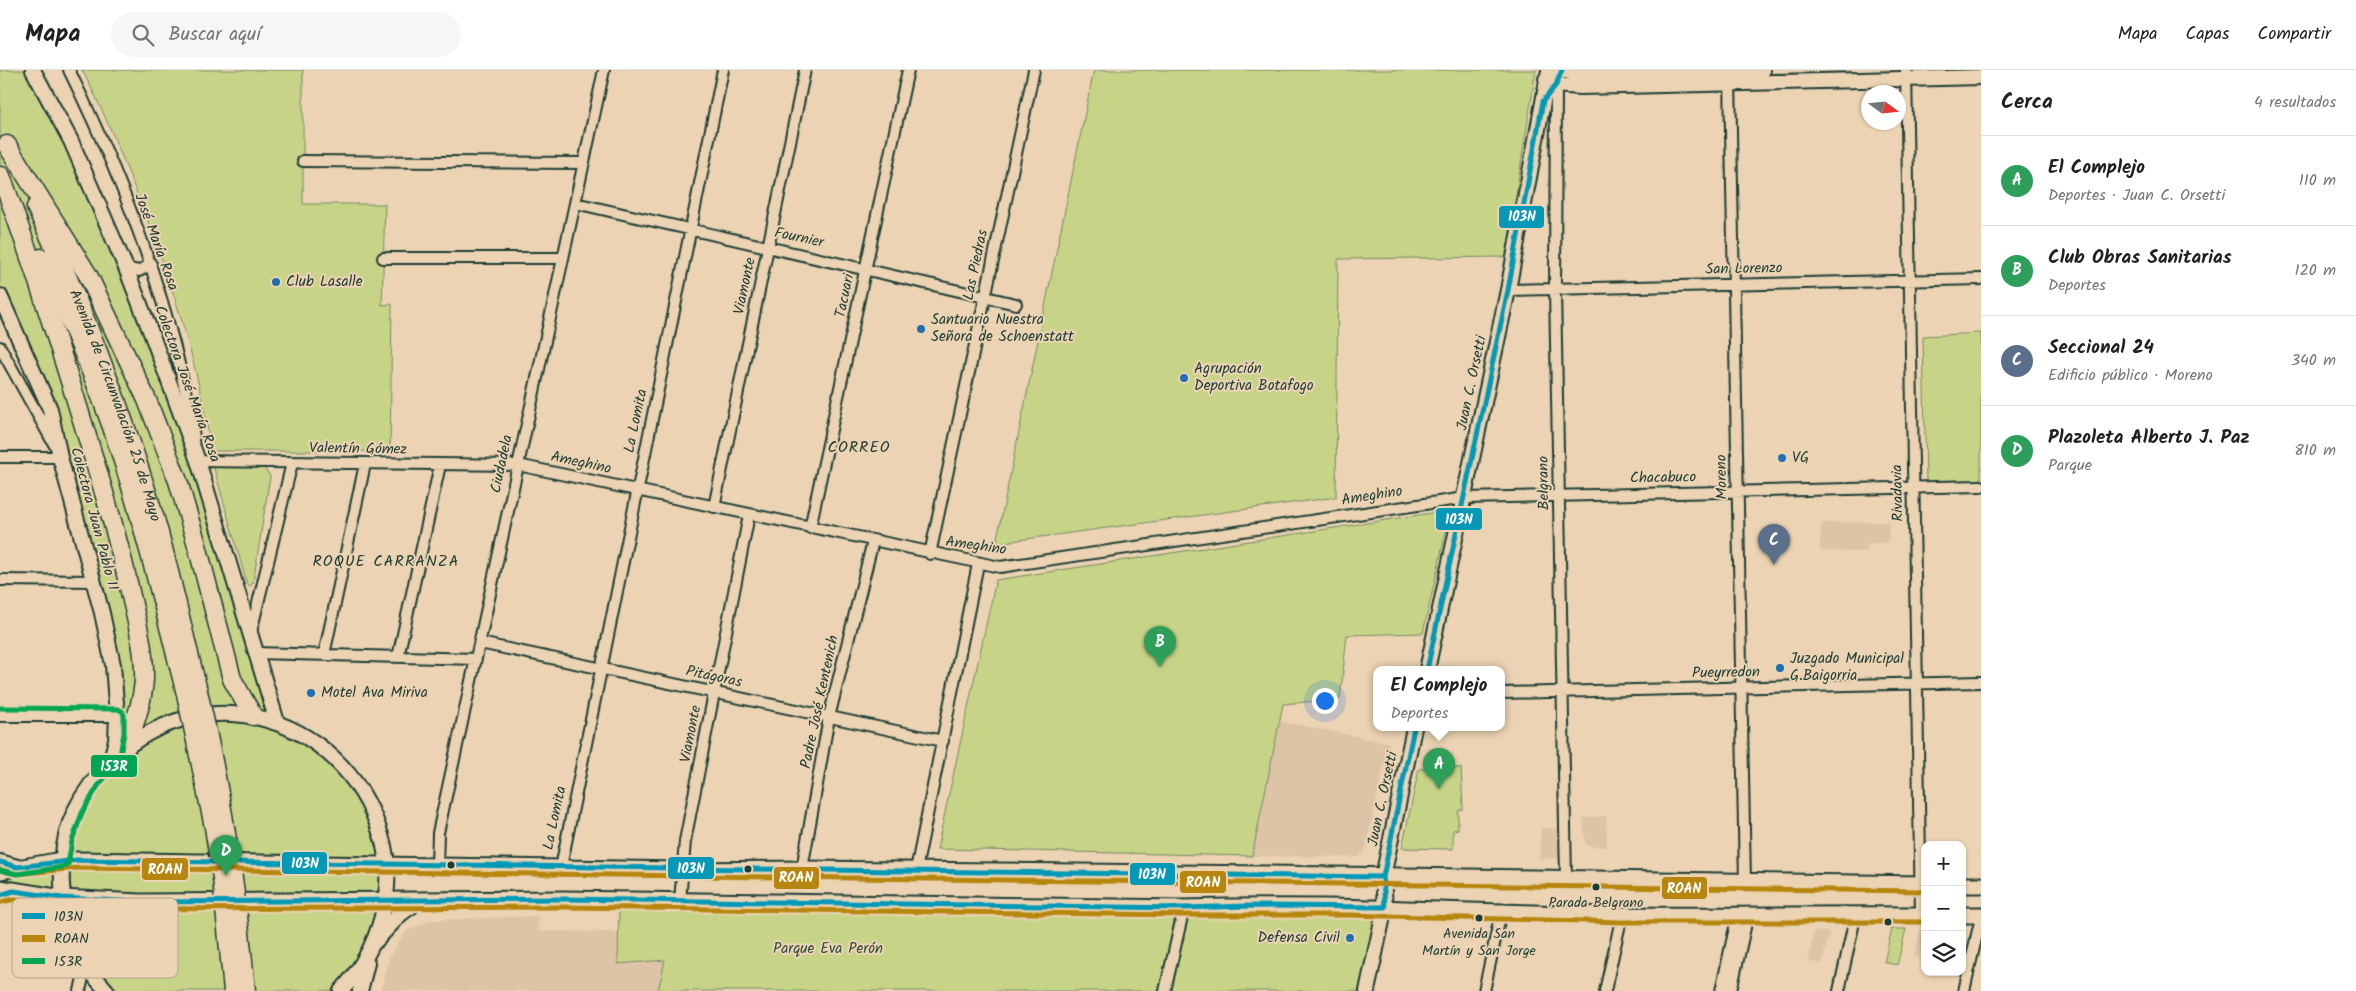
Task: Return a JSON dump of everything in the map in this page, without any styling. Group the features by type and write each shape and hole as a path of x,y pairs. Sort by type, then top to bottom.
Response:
{"highway":[{"name":"Avenida de Circunvalación 25 de Mayo","path":"4,137 44,224 96,349 131,445 159,534 192,693"},
{"path":"4,137 88,275 147,400 178,481 232,679 253,716"},
{"name":"Avenida de Circunvalación 25 de Mayo","path":"0,175 67,314 119,447 192,693"},
{"path":"0,175 28,248 71,383 118,540 136,618 143,655 144,680 140,705 125,748"},
{"path":"192,693 200,754 222,878 233,991"},
{"path":"192,693 227,826 241,932 246,991"}],"main road":[{"name":"Colectora José María Rosa","path":"33,70 71,141 126,268 198,461 277,722"},
{"path":"1562,70 1578,74 1730,77 1906,74 1981,77"},
{"name":"Juan C. Orsetti","path":"1428,666 1508,290 1543,102 1551,78 1562,70"},
{"path":"1551,78 1581,87 1730,77 1763,70"},
{"name":"Colectora Juan Pablo II","path":"0,296 50,409 60,456 102,613 113,665 117,716 116,740 111,760"},
{"path":"5,891 62,898 62,860 65,834 75,808 92,782 111,760 148,733 164,726 199,716 226,714 253,716 277,722 310,738 332,754 348,771 364,793 375,815 383,840 387,865 386,900 360,991"},
{"name":"Juan C. Orsetti","path":"1367,991 1386,907 1383,877 1413,731"},
{"path":"0,871 62,860 682,870 916,870 1921,884"},
{"path":"0,862 18,867"},
{"path":"1966,885 1981,885"},
{"path":"341,991 362,965 372,945 401,913 418,901"},
{"path":"178,902 680,901 1184,908 1248,906 1386,907 1622,915 1856,913 1921,915"},
{"path":"1966,915 1981,916"},
{"path":"97,978 108,991"}],"street":[{"name":"José María Rosa","path":"69,70 101,135 151,264 178,359 198,461"},
{"name":"Ciudadela","path":"437,866 438,833 604,70"},
{"name":"La Lomita","path":"560,867 723,70"},
{"name":"Viamonte","path":"714,507 805,70"},
{"name":"Tacuari","path":"810,528 908,70"},
{"name":"Las Piedras","path":"930,554 1034,70"},
{"name":"Rivadavia","path":"1906,74 1916,683 1921,850"},
{"name":"Moreno","path":"1730,77 1746,882"},
{"name":"Belgrano","path":"1551,78 1566,879"},
{"path":"303,161 584,163"},
{"name":"Fournier","path":"575,203 866,268 1016,304"},
{"path":"384,258 563,258"},
{"path":"126,268 139,271 151,264"},
{"name":"San Lorenzo","path":"1508,290 1981,279"},
{"path":"0,347 60,456 0,456"},
{"name":"Valentín Gómez","path":"198,461 518,465"},
{"path":"251,632 292,463"},
{"path":"324,655 365,464"},
{"path":"398,657 440,465"},
{"name":"Ameghino","path":"518,465 873,542 1000,567 1465,498"},
{"name":"Chacabuco","path":"1465,498 1981,486"},
{"name":"Viamonte","path":"680,901 685,841 749,515"},
{"name":"Padre José Kentenich","path":"802,869 829,717 873,542"},
{"path":"916,870 978,564"},
{"path":"0,580 92,581"},
{"name":"Pitágoras","path":"480,643 943,741"},
{"path":"256,653 476,660"},
{"name":"Pueyrredon","path":"1505,693 1981,682"},
{"path":"0,716 117,716"},
{"path":"1165,991 1184,908"},
{"path":"1484,991 1501,912"},
{"path":"1839,991 1856,913"},
{"path":"1722,991 1743,914"},
{"path":"1731,991 1743,914"},
{"path":"1605,991 1622,915"},
{"path":"1964,991 1981,916"},
{"path":"80,991 83,978"}],"shaded area":[{"path":"1889,522 1888,542 1868,544 1867,552 1820,551 1821,523"},
{"path":"1279,721 1389,743 1365,851 1359,857 1252,856"},
{"path":"1606,816 1607,847 1588,846 1585,842 1583,818"},
{"path":"1541,828 1563,829 1565,851 1558,858 1539,859"},
{"path":"538,916 538,931 619,932 618,964 665,960 658,991 380,991 390,955 406,931 432,920"},
{"path":"1814,931 1829,932 1822,964 1809,961"},
{"path":"1920,931 1921,931 1921,959 1914,956"}],"green space":[{"path":"0,70 33,70 153,338 277,722 348,771 387,865 62,860 62,898 0,895 0,862 61,860 65,833 111,760 113,665 60,454 0,296"},
{"name":"Club Lasalle","path":"82,70 303,70 303,204 385,204 382,305 392,304 390,451 211,451 190,348 169,280 121,153"},
{"name":"Agrupación Deportiva Botafogo","path":"1094,70 1536,70 1506,257 1338,259 1336,497 996,543"},
{"path":"1893,71 1893,74 1745,76 1748,74"},
{"path":"1981,333 1981,481 1926,482 1923,336"},
{"path":"216,466 264,468 270,476 253,583 250,586 247,584 214,468"},
{"path":"1451,510 1423,633 1347,635 1340,699 1283,704 1252,856 937,849 996,580"},
{"path":"1461,768 1463,809 1458,811 1458,829 1453,830 1453,849 1402,848 1419,769"},
{"path":"73,865 382,871 380,893 81,894 70,888 69,872"},
{"path":"178,899 386,900 360,991 107,991 97,978 178,978"},
{"name":"Parque Eva Perón","path":"619,906 1174,914 1175,917 1160,991 658,991 665,960 618,964"},
{"path":"1190,914 1370,914 1374,919 1374,925 1360,991 1170,991 1186,918"},
{"path":"1892,929 1906,929 1897,965 1884,962"}],"transit line":[{"name":"103N","path":"1428,666 1508,290 1543,101 1556,85 1562,70"},
{"name":"153R","path":"0,708 118,709 124,715 124,733 119,760 98,786 82,813 72,841 68,864 63,867 17,874 0,870"},
{"name":"103N","path":"178,902 563,899 1184,908 1248,906 1385,907 1383,877 1413,731"},
{"name":"103N","path":"0,862 17,867 78,860 1383,877"},
{"name":"ROAN","path":"0,870 17,874 78,868 1921,891"},
{"name":"103N","path":"0,895 14,891 62,898"},
{"name":"ROAN","path":"2,902 12,900"},
{"name":"ROAN","path":"178,909 563,907 1184,915 1348,915 1622,922 1921,922"}],"place":[{"name":"Club Lasalle","path":"276,282"},
{"name":"Santuario Nuestra Señora de Schoenstatt","path":"921,329"},
{"name":"Agrupación Deportiva Botafogo","path":"1184,378"},
{"name":"VG","path":"1782,458"},
{"name":"Seccional 24","path":"1774,565"},
{"name":"Club Obras Sanitarias","path":"1160,667"},
{"name":"Juzgado Municipal G.Baigorria","path":"1780,668"},
{"name":"Motel Ava Miriva","path":"311,693"},
{"name":"El Complejo","path":"1439,789"},
{"name":"Plazoleta Alberto J. Paz","path":"226,876"},
{"name":"Parada Belgrano","path":"1596,887"},
{"name":"Avenida San Martín y San Jorge","path":"1479,918"},
{"name":"Defensa Civil","path":"1350,938"}],"district":[{"name":"CORREO","path":"859,447"},
{"name":"ROQUE CARRANZA","path":"386,561"}]}
